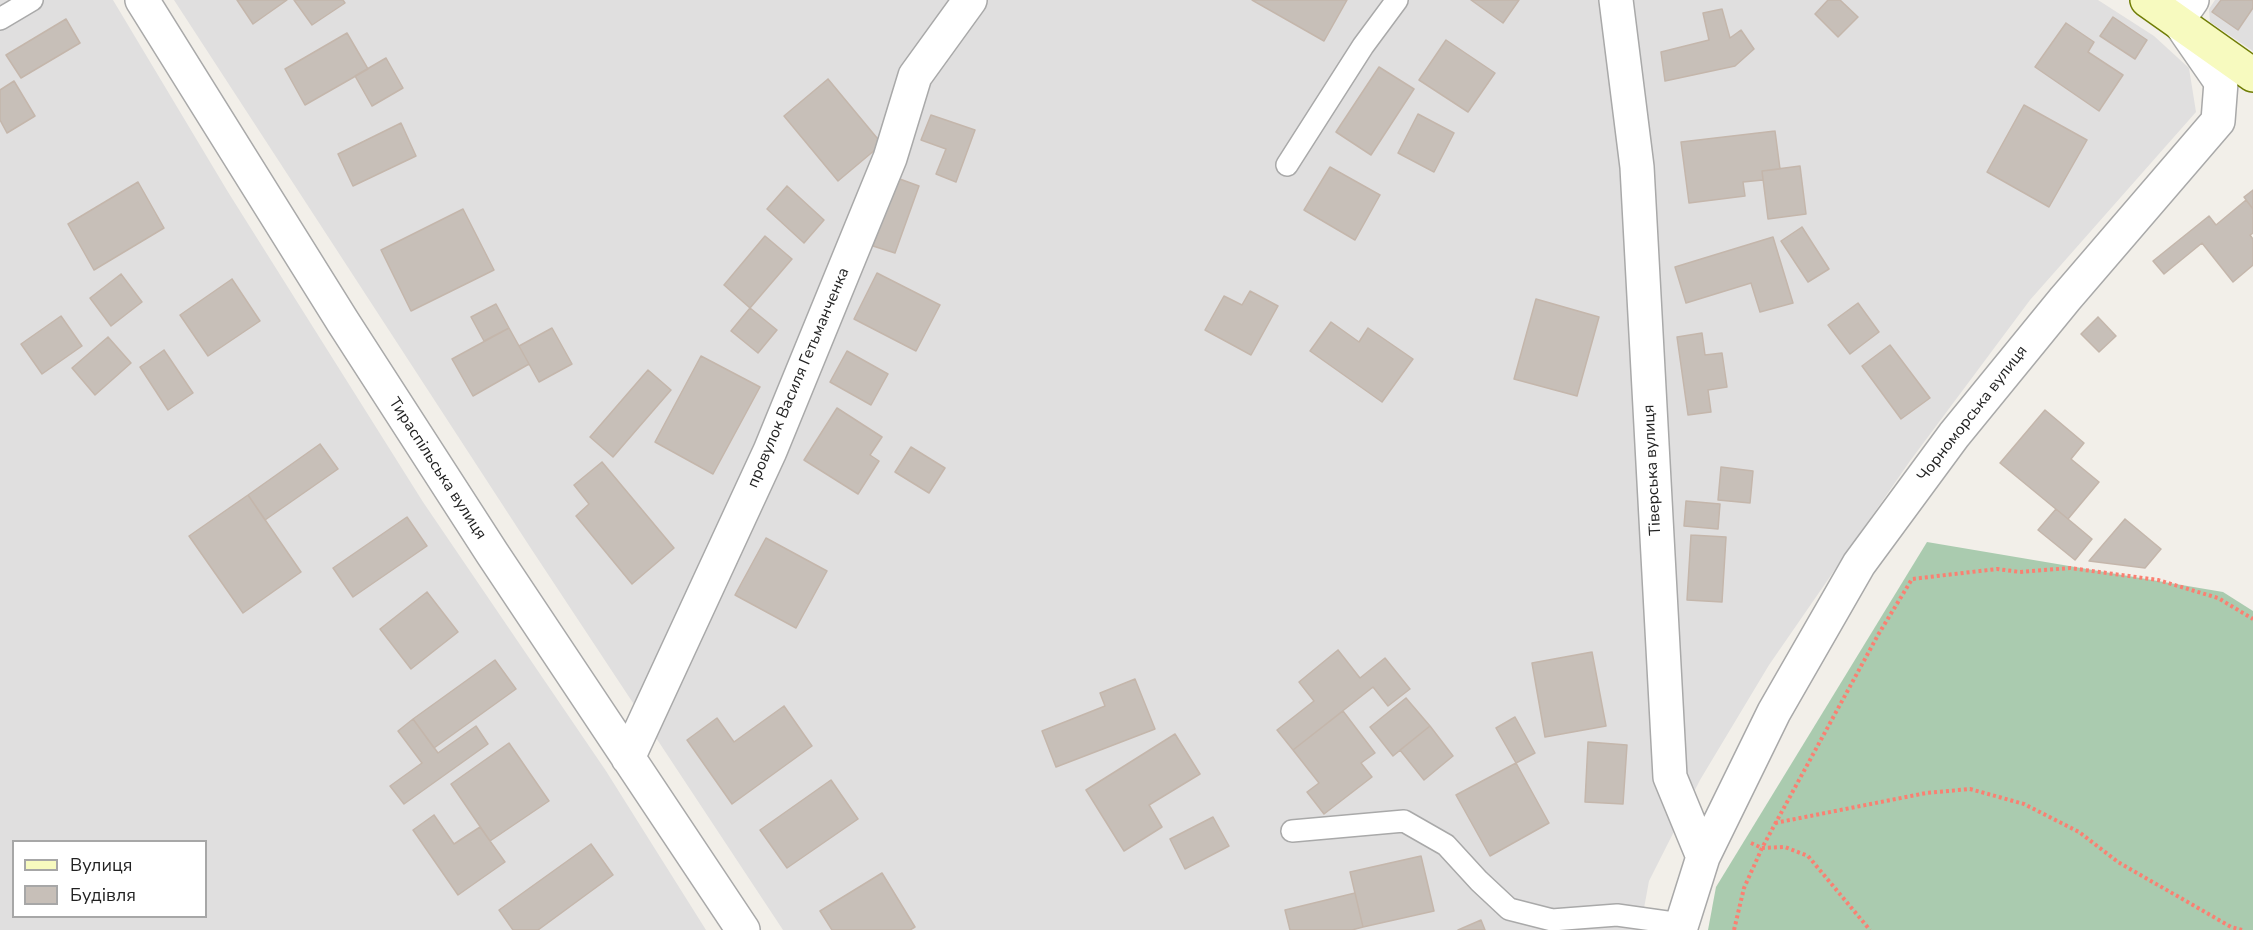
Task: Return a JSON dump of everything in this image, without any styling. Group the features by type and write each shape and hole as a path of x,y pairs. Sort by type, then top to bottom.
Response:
{"street":[{"name":"Тираспільська вулиця","path":"142,0 343,322 628,758 744,930"},
{"name":"провулок Василя Гетьманченка","path":"628,758 770,451 891,158 915,76 970,0"},
{"name":"Тіверська вулиця","path":"1616,0 1637,168 1670,777 1703,857"},
{"path":"2147,0 2185,10 2253,75"},
{"name":"Чорноморська вулиця","path":"1703,857 1773,712 1860,564 1954,435 2065,299 2218,121 2221,82 2185,10"},
{"path":"1681,927 1703,857"}],"lane":[{"path":"0,19 32,0"},
{"path":"1287,165 1363,46 1397,0"},
{"path":"1292,831 1404,821 1446,845 1509,909 1551,920 1617,915 1681,927"}],"path":[{"path":"1734,930 1744,888 1762,848 1878,635 1912,579 1997,569 2020,572 2070,568 2158,580 2218,598 2253,619"},
{"path":"1775,824 1926,793 1970,789 2024,804 2079,832 2118,861 2231,927 2242,930"},
{"path":"1719,825 1762,848 1785,847 1808,856 1870,930"}],"shaded area":[{"path":"0,0 113,0 228,192 423,502 606,771 706,930 0,930"},
{"path":"174,0 2098,0 2154,36 2189,68 2196,112 2030,300 1910,461 1769,665 1700,780 1649,881 1640,930 783,930 530,547"},
{"path":"2215,0 2253,0 2253,51 2210,22 2209,9"}],"green space":[{"path":"1927,542 2223,592 2253,611 2253,930 1708,930 1716,887"}],"building":[{"path":"237,0 287,0 253,24"},
{"path":"294,0 343,0 345,3 312,25"},
{"path":"1252,0 1347,0 1324,41"},
{"path":"1471,0 1519,0 1503,23"},
{"path":"1828,0 1840,0 1858,17 1838,37 1815,14"},
{"path":"2221,0 2253,0 2253,8 2238,30 2212,12"},
{"path":"1722,9 1730,38 1741,30 1754,49 1735,66 1665,81 1661,52 1709,40 1703,13"},
{"path":"2113,17 2147,40 2135,59 2100,36"},
{"path":"66,19 80,43 21,78 6,55"},
{"path":"2066,23 2094,42 2088,52 2123,75 2099,111 2035,67"},
{"path":"347,33 368,69 305,105 285,69"},
{"path":"1446,40 1495,73 1468,112 1419,80"},
{"path":"386,58 403,88 372,106 355,76"},
{"path":"1379,67 1414,89 1371,155 1336,132"},
{"path":"828,79 882,144 838,181 784,116"},
{"path":"14,81 35,116 7,133 0,120 0,90"},
{"path":"2024,105 2087,140 2049,207 1987,172"},
{"path":"1418,114 1454,133 1434,172 1398,153"},
{"path":"931,115 975,130 956,182 936,174 946,149 921,140"},
{"path":"401,123 416,156 353,186 338,154"},
{"path":"1775,131 1780,169 1762,171 1763,180 1743,182 1745,196 1689,203 1681,142"},
{"path":"1800,166 1806,214 1768,219 1762,171"},
{"path":"1330,167 1380,195 1355,240 1304,210"},
{"path":"897,178 919,186 895,253 873,246"},
{"path":"138,182 164,228 94,270 68,224"},
{"path":"787,186 824,220 804,243 767,209"},
{"path":"2253,190 2253,209 2244,197"},
{"path":"2246,200 2253,209 2253,233 2250,235 2253,239 2253,265 2233,282 2202,243 2164,274 2153,261 2209,216 2216,225"},
{"path":"463,209 494,270 411,311 381,250"},
{"path":"1802,227 1829,269 1808,282 1781,241"},
{"path":"765,236 792,259 750,308 724,285"},
{"path":"1773,237 1793,303 1760,312 1751,283 1686,303 1675,267"},
{"path":"877,273 940,305 916,351 854,319"},
{"path":"121,274 142,302 111,326 90,298"},
{"path":"232,279 260,321 208,356 180,315"},
{"path":"1250,291 1278,306 1251,355 1205,330 1224,296 1242,305"},
{"path":"1536,299 1599,317 1577,396 1514,379"},
{"path":"1858,303 1879,332 1850,354 1828,325"},
{"path":"496,304 509,328 484,341 471,317"},
{"path":"750,308 777,330 758,353 731,331"},
{"path":"61,316 82,346 42,374 21,344"},
{"path":"2098,317 2116,336 2099,352 2081,334"},
{"path":"1331,322 1359,342 1368,328 1413,359 1382,402 1310,351"},
{"path":"509,328 529,364 473,396 452,359"},
{"path":"552,328 572,364 539,382 519,346"},
{"path":"1702,333 1705,355 1722,353 1727,387 1708,390 1711,412 1688,415 1677,337"},
{"path":"108,337 131,363 95,395 72,368"},
{"path":"1890,345 1930,398 1901,419 1862,366"},
{"path":"164,350 193,393 168,410 140,367"},
{"path":"847,351 888,374 871,405 830,382"},
{"path":"701,356 760,387 713,474 655,442"},
{"path":"648,370 671,390 613,457 590,437"},
{"path":"837,408 882,437 870,455 879,461 858,494 804,460"},
{"path":"2045,410 2084,443 2071,459 2099,482 2068,519 2000,463"},
{"path":"320,444 338,469 265,520 248,495"},
{"path":"911,447 945,468 929,493 895,472"},
{"path":"602,462 674,548 632,584 576,516 589,504 574,485"},
{"path":"1721,467 1753,471 1750,503 1718,500"},
{"path":"248,495 301,572 243,613 189,536"},
{"path":"1686,501 1720,504 1718,529 1684,526"},
{"path":"2056,509 2092,539 2075,560 2038,530"},
{"path":"407,517 427,546 353,597 333,568"},
{"path":"2125,519 2161,549 2145,568 2089,561"},
{"path":"1691,535 1726,537 1722,602 1687,600"},
{"path":"766,538 827,571 796,628 735,595"},
{"path":"427,592 458,632 411,669 380,629"},
{"path":"1338,650 1360,678 1385,658 1410,689 1388,706 1373,687 1293,750 1277,730 1314,701 1299,682"},
{"path":"1592,652 1606,726 1545,737 1532,663"},
{"path":"495,660 516,689 434,748 413,719"},
{"path":"1135,679 1155,729 1056,767 1042,731 1105,706 1100,693"},
{"path":"1406,698 1430,726 1393,756 1370,727"},
{"path":"784,706 812,746 732,804 687,740 717,718 734,742"},
{"path":"1343,711 1375,753 1361,763 1372,777 1324,814 1307,792 1319,783 1293,750"},
{"path":"1515,717 1535,753 1516,763 1496,728"},
{"path":"413,719 438,753 476,726 488,744 404,804 390,786 422,763 398,731"},
{"path":"1430,726 1453,756 1424,780 1400,750"},
{"path":"1175,734 1200,774 1149,805 1162,827 1124,851 1086,790"},
{"path":"1588,742 1627,745 1623,804 1585,802"},
{"path":"509,743 549,801 490,841 451,784"},
{"path":"1516,763 1549,823 1490,856 1456,795"},
{"path":"831,780 858,819 787,868 760,830"},
{"path":"434,815 454,844 480,827 505,862 458,895 413,830"},
{"path":"1213,817 1229,846 1185,869 1170,839"},
{"path":"591,844 613,875 538,930 513,930 499,910"},
{"path":"1421,856 1434,911 1363,927 1350,872"},
{"path":"882,873 915,927 910,930 832,930 820,911"},
{"path":"1355,893 1363,927 1352,930 1290,930 1285,910"},
{"path":"1481,920 1485,930 1458,930"}]}
